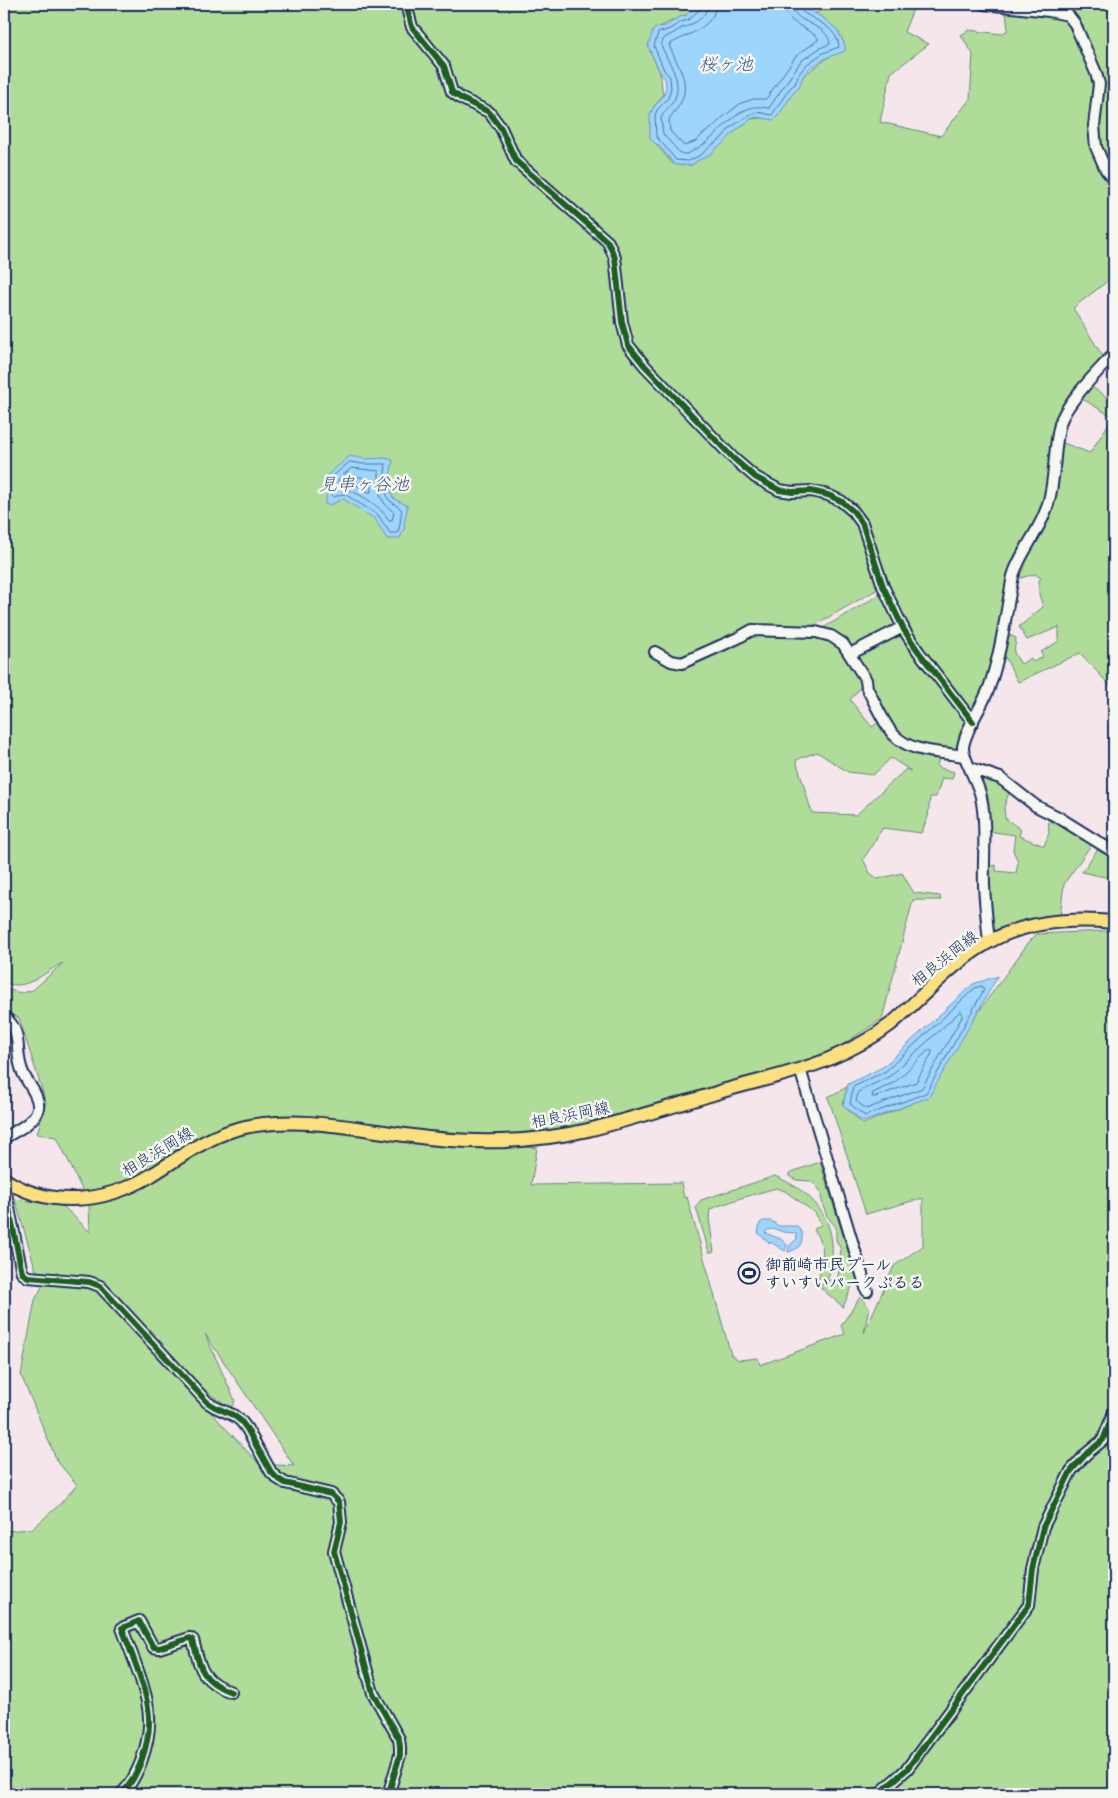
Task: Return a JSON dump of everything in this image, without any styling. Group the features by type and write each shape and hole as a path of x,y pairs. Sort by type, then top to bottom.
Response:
{"main road":[{"name":"相良浜岡線","path":"4,1179 29,1193 53,1198 86,1199 103,1196 138,1183 194,1147 216,1136 243,1128 272,1123 321,1123 406,1136 501,1142 550,1137 586,1130 800,1069 828,1059 875,1035 890,1025 946,973 989,942 1023,928 1059,921 1114,922"}],"street":[{"path":"404,4 407,8 412,27 444,66 452,92 489,112 501,128 516,161 608,242 615,258 622,322 628,345 645,366 734,458 755,477 779,490 792,492 811,491 828,495 841,501 853,511 862,523 883,586 903,627 918,651 973,722"},
{"path":"984,4 1049,10 1068,15 1075,24 1099,84 1094,126 1096,147 1106,170 1114,180"},
{"path":"989,942 984,886 981,796 964,756 964,744 989,688 1017,562 1042,520 1049,503 1060,423 1068,407 1114,354"},
{"path":"850,654 903,627"},
{"path":"655,652 671,661 682,663 752,630 816,632 831,636 843,644 850,654 866,680 867,688 893,735 916,748 964,756"},
{"path":"970,768 1000,778 1036,806 1058,817 1114,852"},
{"path":"4,1016 12,1023 16,1032 20,1064 23,1074 33,1090 38,1106 35,1115 30,1120 4,1138"},
{"path":"800,1069 867,1291"},
{"path":"4,1183 22,1273 28,1277 89,1282 100,1286 207,1402 234,1414 241,1421 271,1472 277,1478 285,1482 330,1494 338,1502 341,1522 334,1551 373,1693 399,1739 400,1747 387,1794"},
{"path":"879,1794 907,1769 1029,1605 1033,1569 1043,1527 1071,1471 1086,1454 1103,1440 1114,1412"},
{"path":"121,1794 133,1780 140,1764 148,1731 149,1716 146,1697 122,1628 139,1621 153,1647 159,1648 190,1638 193,1640 200,1669 216,1685 231,1692"}],"green space":[{"path":"4,4 698,4 688,14 656,28 650,51 660,72 663,95 653,108 651,138 672,163 692,165 751,119 778,116 803,76 845,45 838,31 815,13 835,4 915,4 904,32 929,44 891,73 880,122 941,136 970,99 973,54 961,35 969,30 1001,34 1008,30 1005,4 1114,4 1114,276 1073,308 1105,360 1083,391 1089,385 1111,400 1114,398 1114,599 1112,613 1114,690 1080,653 1018,682 1003,653 1007,634 1016,638 1014,653 1021,664 1031,658 1033,662 1043,657 1041,652 1059,641 1059,627 1027,640 1019,627 1043,607 1039,594 1039,580 1041,578 1035,574 1013,580 993,671 982,703 976,712 969,716 962,707 969,718 957,751 908,745 893,725 866,680 850,700 872,727 883,719 894,739 906,747 919,752 939,756 937,767 954,772 952,779 942,778 936,797 930,797 928,817 921,833 883,828 863,859 870,873 878,879 902,873 914,893 940,896 941,900 913,900 882,1019 831,1052 665,1106 550,1137 454,1140 537,1148 531,1185 681,1183 684,1198 687,1197 731,1355 739,1360 758,1358 760,1365 845,1334 841,1326 860,1297 869,1307 864,1333 894,1266 923,1246 923,1198 866,1214 828,1097 847,1087 843,1105 863,1124 929,1096 929,1091 976,1015 1029,942 1037,934 1106,931 1114,935 1114,1794 4,1794 4,1531 32,1529 59,1505 77,1485 57,1461 21,1375 35,1300 44,1283 97,1290 259,1464 294,1466 205,1334 235,1401 231,1408 207,1392 108,1286 89,1277 36,1271 15,1199 63,1206 90,1232 89,1202 112,1196 125,1189 87,1200 57,1137 37,1134 46,1102 19,1018 4,1011 4,989 22,993 33,990 63,963 28,983 12,985 4,982","holes":["1079,397 1113,417 1090,453 1058,441 1060,423","878,589 881,594 816,632 825,638 804,631","817,752 848,772 873,775 891,758 911,771 906,769 856,815 812,813 796,760","302,1122 436,1139 295,1126 226,1136 238,1129"]},
{"path":"976,771 1010,790 1004,807 1005,818 1021,830 1019,836 1044,846 1049,833 1048,817 1063,820 1091,845 1064,884 1060,916 991,932 988,867 996,865 996,871 1016,873 1018,862 1013,850 1015,835 987,831"},
{"path":"1097,850 1114,859 1114,879 1082,872"},
{"path":"820,1162 858,1283 852,1286 843,1307 821,1288 823,1284 818,1282 823,1256 822,1246 814,1229 821,1225 815,1213 785,1191 776,1188 710,1209 709,1218 714,1252 709,1252 696,1207 701,1200 775,1176 796,1187 819,1208 830,1230 832,1242 831,1268 827,1281 838,1278 841,1249 836,1240 836,1227 827,1216 820,1190 811,1181 796,1180 789,1176 789,1173"}],"water":[{"name":"桜ヶ池","path":"698,4 799,4 825,19 838,31 845,45 845,51 826,58 810,68 803,76 799,88 773,120 757,117 751,119 704,158 692,165 675,165 661,148 650,139 650,115 666,88 665,79 648,46 653,30 685,16"},
{"name":"見串ヶ谷池","path":"350,456 365,459 385,458 393,460 389,482 393,498 408,506 404,523 405,527 400,538 387,539 375,519 343,499 329,505 325,504 328,489 325,477"},
{"path":"998,976 929,1097 863,1122 843,1105 848,1084 883,1067 973,984"},
{"path":"771,1221 779,1226 797,1226 802,1233 802,1241 799,1246 788,1252 789,1246 797,1239 796,1233 775,1229 767,1230 765,1233 781,1239 787,1245 785,1251 769,1243 758,1233 760,1223"}],"cycle path":[{"path":"404,4 407,8 412,27 444,66 452,92 489,112 501,128 516,161 608,242 615,258 622,322 628,345 645,366 733,458 755,477 779,490 792,492 811,491 828,495 841,501 853,511 862,523 883,586 904,630 973,722"},
{"path":"4,1183 22,1273 28,1277 89,1282 100,1286 207,1402 241,1421 271,1472 277,1478 285,1483 331,1494 339,1502 341,1522 334,1551 373,1693 399,1739 400,1755 387,1794"},
{"path":"879,1794 907,1769 1029,1605 1033,1569 1043,1527 1071,1471 1086,1454 1103,1440 1114,1412"},
{"path":"121,1794 125,1791 141,1762 147,1740 149,1722 146,1696 122,1628 139,1621 153,1647 159,1648 190,1638 193,1640 203,1672 213,1683 231,1692"}],"place":[{"name":"御前崎市民プール すいすいパークぷるる","path":"749,1273"}]}
